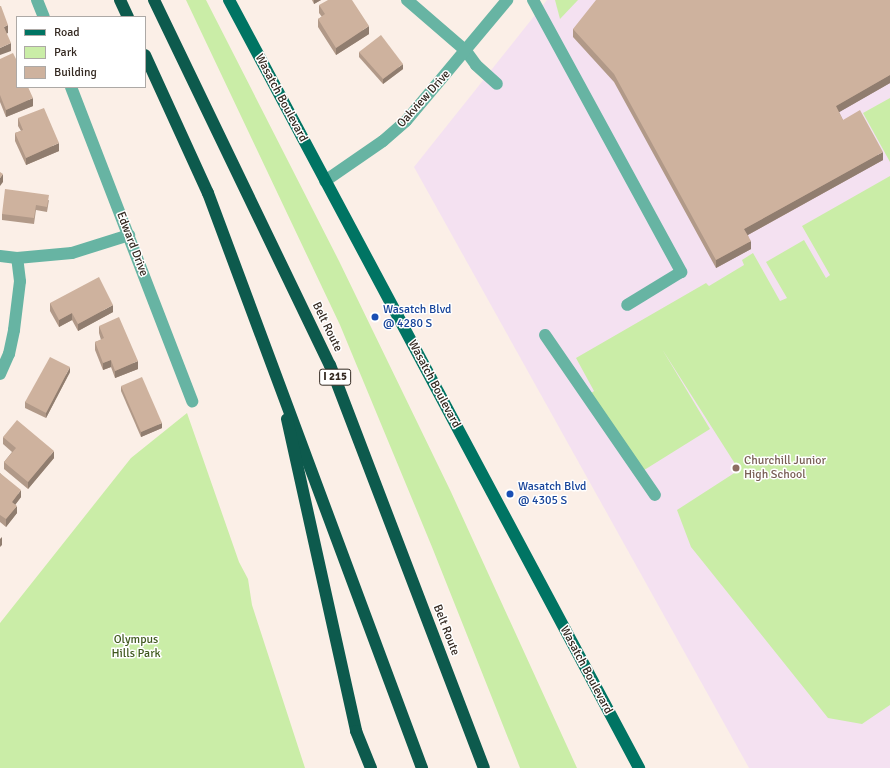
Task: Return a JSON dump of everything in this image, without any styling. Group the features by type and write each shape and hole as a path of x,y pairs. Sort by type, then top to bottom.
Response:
{"highway":[{"path":"120,0 128,16"},
{"name":"Belt Route","path":"154,0 330,365 484,768"},
{"path":"146,57 208,193 277,373 422,768"},
{"path":"277,373 356,731 371,768"}],"main road":[{"name":"Wasatch Boulevard","path":"229,0 639,768"}],"street":[{"path":"37,0 44,16"},
{"path":"407,0 466,51 476,65 497,84"},
{"name":"Oakview Drive","path":"325,180 383,141 406,121 466,51 507,0"},
{"path":"533,0 681,272 627,305"},
{"name":"Edward Drive","path":"71,88 192,401"},
{"path":"0,256 17,258 72,253 129,235"},
{"path":"0,374 9,354 14,330 20,281 17,258"},
{"path":"545,335 655,495"}],"shaded area":[{"name":"Churchill Junior High School","path":"547,0 890,0 890,768 749,768 414,167"}],"green space":[{"path":"186,0 206,0 339,261 451,492 577,768 520,768 432,547 340,325"},
{"path":"555,0 578,0 560,19"},
{"path":"890,98 890,162 863,113"},
{"path":"890,176 890,705 862,724 828,718 691,547 677,510 739,470 662,349 710,429 641,472 591,393 605,384 594,391 576,358 706,283 709,286 744,265 742,260 753,253 780,301 787,298 766,262 804,240 826,278 830,275 802,226"},
{"name":"Olympus Hills Park","path":"187,413 239,562 248,579 252,605 305,768 0,768 0,623 131,458"}],"building":[{"path":"328,0 352,0 369,26 336,48 318,19 325,14 319,5"},
{"path":"596,0 890,0 890,75 836,106 843,120 860,110 883,152 744,229 751,241 716,260 614,74 573,29"},
{"path":"0,6 8,25 4,27 11,43 0,48"},
{"path":"381,35 403,64 383,79 359,52"},
{"path":"13,53 16,59 16,88 28,88 33,98 6,110 0,95 0,59"},
{"path":"44,108 59,143 26,158 15,133 23,130 18,118"},
{"path":"5,189 49,195 47,207 36,205 34,218 2,214"},
{"path":"99,277 113,305 78,324 72,313 59,320 50,303"},
{"path":"119,317 138,361 115,371 111,360 103,363 95,342 104,338 99,326"},
{"path":"50,357 70,367 46,413 25,402"},
{"path":"142,377 162,423 141,432 121,386"},
{"path":"17,420 54,451 28,482 4,462 16,448 3,437"},
{"path":"0,473 21,490 12,502 17,506 6,519 0,515"}],"place":[{"name":"Wasatch Blvd @ 4280 S","path":"375,317"},
{"name":"Churchill Junior High School","path":"736,468"},
{"name":"Wasatch Blvd @ 4305 S","path":"510,494"}]}
